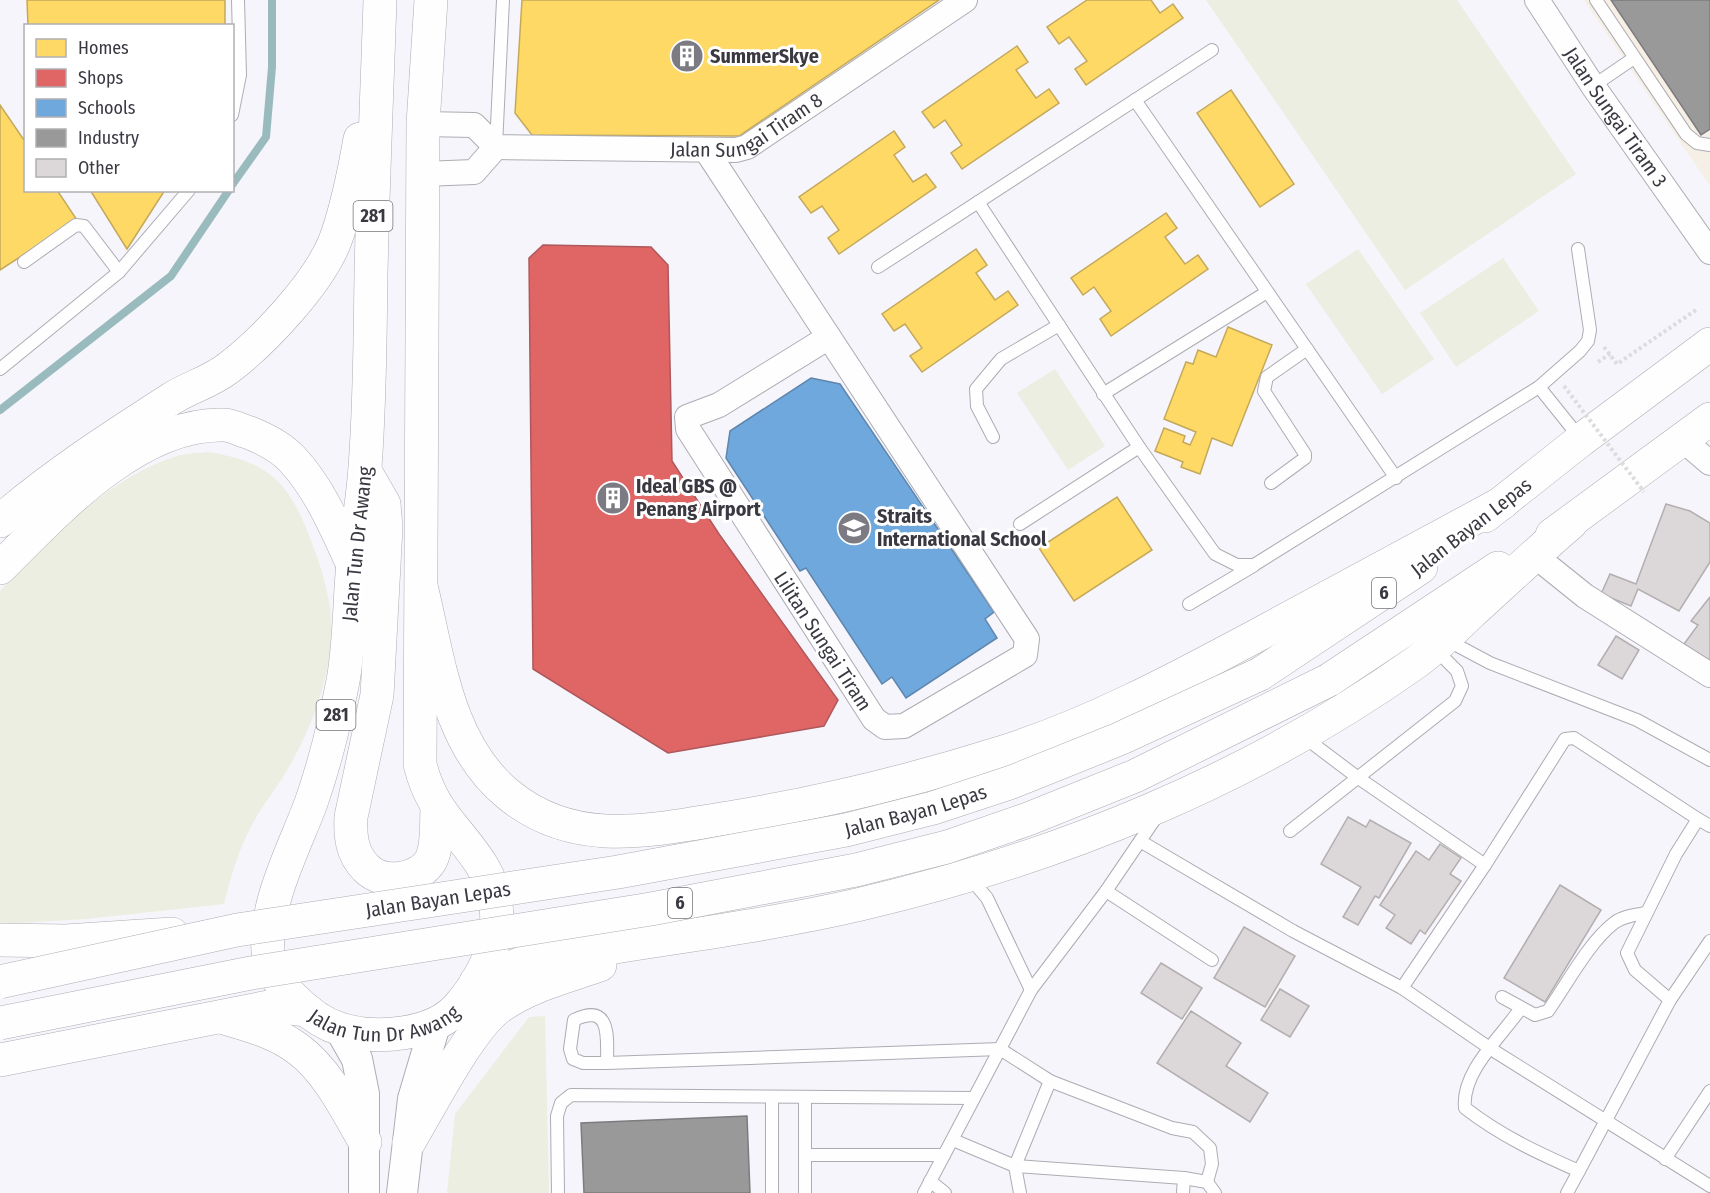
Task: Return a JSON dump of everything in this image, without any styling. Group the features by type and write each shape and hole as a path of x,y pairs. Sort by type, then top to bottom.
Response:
{"main road":[{"name":"Jalan Tun Dr Awang","path":"380,0 369,398 365,471 353,565 344,677 328,754 274,905 268,941 270,965 279,982 307,1010 340,1029 403,1033 435,1025 454,1012 476,982 497,938 495,900 491,884 482,865 437,810 425,784 420,765 423,124 431,0"},
{"path":"0,521 34,491 173,398 226,370 272,329 306,289 334,243 356,168 379,34"},
{"name":"Jalan Bayan Lepas","path":"0,982 237,930 618,872 846,830 933,808 1012,782 1119,739 1260,675 1410,576 1581,440 1710,344"},
{"name":"Jalan Bayan Lepas","path":"0,1023 251,973 662,907 856,870 946,847 1028,819 1135,776 1329,680 1421,617 1571,523 1710,418"},
{"path":"0,568 76,494 115,465 155,441 188,429 226,425 265,439 291,457 313,485 353,565"},
{"path":"365,471 384,504 386,527 377,695 351,817 350,833 354,851 368,870 381,876 404,878 418,875 433,857 437,810"},
{"path":"422,590 451,714 481,766 508,795 538,815 576,827 614,834 817,803 1002,752 1172,681 1502,503"},
{"path":"476,982 522,963 672,939 860,904 968,876 1044,851 1165,802 1250,765 1303,736 1417,662 1571,523"},
{"path":"0,940 66,942 237,930"},
{"path":"409,1142 476,1032 497,1009 525,992 672,939"},
{"path":"0,1060 215,1015 274,1006 307,1010"},
{"path":"215,1015 264,1030 298,1049 321,1072 365,1142"}],"street":[{"name":"Jalan Sungai Tiram 3","path":"1537,0 1593,86 1703,227 1710,252"},
{"name":"Jalan Sungai Tiram 8","path":"496,147 706,150 747,147 950,4"},
{"path":"423,124 474,125 496,147 474,172 423,174"},
{"name":"Lilitan Sungai Tiram","path":"706,150 829,337 1027,639 1024,655 904,726 885,727 874,719 688,429 687,417 718,405 829,337"},
{"path":"1683,440 1710,463"},
{"path":"1534,555 1585,596 1710,675"},
{"path":"402,1193 413,1099 435,1025"},
{"path":"340,1029 357,1059 364,1094 364,1193"}],"lane":[{"path":"234,105 240,75 238,0"},
{"path":"496,147 503,0"},
{"path":"1596,0 1686,134 1697,143 1710,145"},
{"path":"878,267 1212,50"},
{"path":"1593,86 1634,58"},
{"path":"1135,100 1396,478"},
{"path":"0,369 119,272 187,192"},
{"path":"978,202 1103,394 1215,554 1237,565 1254,565"},
{"path":"24,262 76,225 84,226 119,272"},
{"path":"1189,604 1396,478 1539,387 1588,340 1590,330 1578,249"},
{"path":"1103,394 1267,292"},
{"path":"993,438 977,406 976,389 1001,359 1059,325"},
{"path":"1271,483 1298,465 1305,458 1305,454 1264,391 1265,384 1267,377 1307,349"},
{"path":"1539,387 1581,440"},
{"path":"1020,524 1139,447"},
{"path":"1438,643 1637,720 1710,760"},
{"path":"1290,831 1455,701 1462,686 1457,671 1438,643"},
{"path":"1303,736 1357,777 1485,865"},
{"path":"1402,988 1485,865 1565,739 1574,738 1710,826"},
{"path":"924,1193 1031,990 1106,891 1165,802"},
{"path":"1670,1000 1635,970 1627,953 1646,913 1698,819"},
{"path":"1140,841 1293,931 1402,988 1491,1049 1710,1186"},
{"path":"968,876 987,898 1031,990"},
{"path":"1106,891 1212,960"},
{"path":"1502,997 1534,1015 1548,1011 1601,936 1615,922 1630,915 1646,913"},
{"path":"1572,1191 1579,1171 1670,1000 1710,941"},
{"path":"1521,1008 1469,1078 1464,1096 1465,1108 1488,1126 1525,1148 1579,1171"},
{"path":"607,1063 1000,1049 1050,1081 1161,1124 1193,1132 1210,1149 1212,1164 1207,1182"},
{"path":"1020,1193 1014,1166 1050,1081"},
{"path":"1665,1159 1710,1091"},
{"path":"558,1193 557,1116 561,1103 571,1095 974,1098"},
{"path":"772,1097 772,1193"},
{"path":"805,1097 805,1193"},
{"path":"953,1140 1014,1166 1207,1182 1215,1193"},
{"path":"805,1155 944,1155"},
{"path":"1183,1193 1184,1179"},
{"path":"930,1181 945,1193"}],"path":[{"path":"1610,354 1617,364 1696,310"},
{"path":"1564,386 1644,492"}],"shaded area":[{"path":"1206,0 1457,0 1576,174 1405,290"},
{"path":"1584,0 1710,0 1710,186"},
{"path":"1358,249 1434,359 1382,394 1306,284"},
{"path":"1503,258 1539,311 1456,367 1420,313"},
{"path":"1055,369 1105,446 1068,470 1017,393"},
{"path":"209,452 246,461 272,476 292,499 316,554 329,599 331,639 320,696 307,733 248,833 236,862 224,904 86,919 0,924 0,591 81,512 128,478 153,465 181,455"},
{"path":"545,1016 549,1193 447,1193 455,1114 529,1017"}],"building: Homes":[{"path":"27,0 225,0 225,24 28,24"},
{"name":"SummerSkye","path":"522,0 939,0 739,136 532,135 515,113"},
{"path":"1087,0 1151,0 1160,13 1173,4 1183,18 1086,85 1075,69 1087,61 1069,37 1059,44 1047,27"},
{"path":"1017,46 1028,62 1016,70 1036,98 1049,89 1059,103 962,169 951,153 962,145 945,120 934,128 922,112"},
{"path":"1231,90 1294,184 1260,207 1197,113"},
{"path":"0,105 24,140 24,192 58,192 77,220 0,270"},
{"path":"894,131 905,147 894,155 913,182 926,174 936,187 839,254 828,238 839,230 822,206 811,213 799,197"},
{"path":"91,192 164,192 127,249"},
{"path":"1166,213 1177,228 1165,237 1185,264 1198,255 1208,269 1111,336 1100,319 1111,311 1094,287 1083,295 1071,278"},
{"path":"976,249 987,265 976,273 995,300 1008,291 1018,305 922,372 910,356 922,348 905,324 894,331 882,314"},
{"path":"1228,327 1272,345 1232,446 1212,438 1200,474 1181,467 1183,462 1155,451 1164,428 1185,436 1183,442 1190,445 1196,432 1164,419 1186,362 1193,364 1198,350 1216,357"},
{"path":"1117,497 1152,550 1074,601 1039,548"}],"building: Shops":[{"name":"Ideal GBS @ Penang Airport","path":"543,245 651,247 668,265 672,461 719,534 838,700 824,726 668,753 533,669 529,258"}],"building: Schools":[{"name":"Straits International School","path":"811,378 840,384 994,612 985,619 997,638 906,698 892,677 882,684 806,568 800,571 726,458 730,431"}],"building: Industry":[{"path":"1611,0 1710,0 1710,129 1701,135"},
{"path":"747,1116 750,1193 584,1193 581,1123"}],"building: Other":[{"path":"1666,504 1690,511 1710,523 1710,562 1679,611 1638,589 1631,606 1601,594 1610,574 1636,584"},
{"path":"1710,597 1710,662 1684,644 1698,625 1691,621"},
{"path":"1616,636 1639,650 1622,679 1598,665"},
{"path":"1348,817 1366,827 1370,820 1411,843 1379,898 1375,896 1358,925 1343,917 1361,887 1321,864"},
{"path":"1440,844 1461,858 1450,874 1461,881 1425,934 1420,930 1411,944 1386,928 1395,915 1380,905 1416,851 1429,860"},
{"path":"1560,885 1601,910 1545,1002 1504,978"},
{"path":"1244,927 1295,956 1265,1007 1214,978"},
{"path":"1161,963 1202,988 1182,1019 1141,993"},
{"path":"1280,989 1309,1006 1290,1037 1261,1020"},
{"path":"1191,1011 1241,1043 1226,1066 1268,1093 1250,1122 1157,1063"}],"waterway":[{"path":"234,182 266,137 272,67 272,0"},
{"path":"0,410 171,276 228,192"}],"place":[{"name":"SummerSkye","path":"687,56"},
{"name":"Ideal GBS @ Penang Airport","path":"613,498"},
{"name":"Straits International School","path":"854,528"}]}
